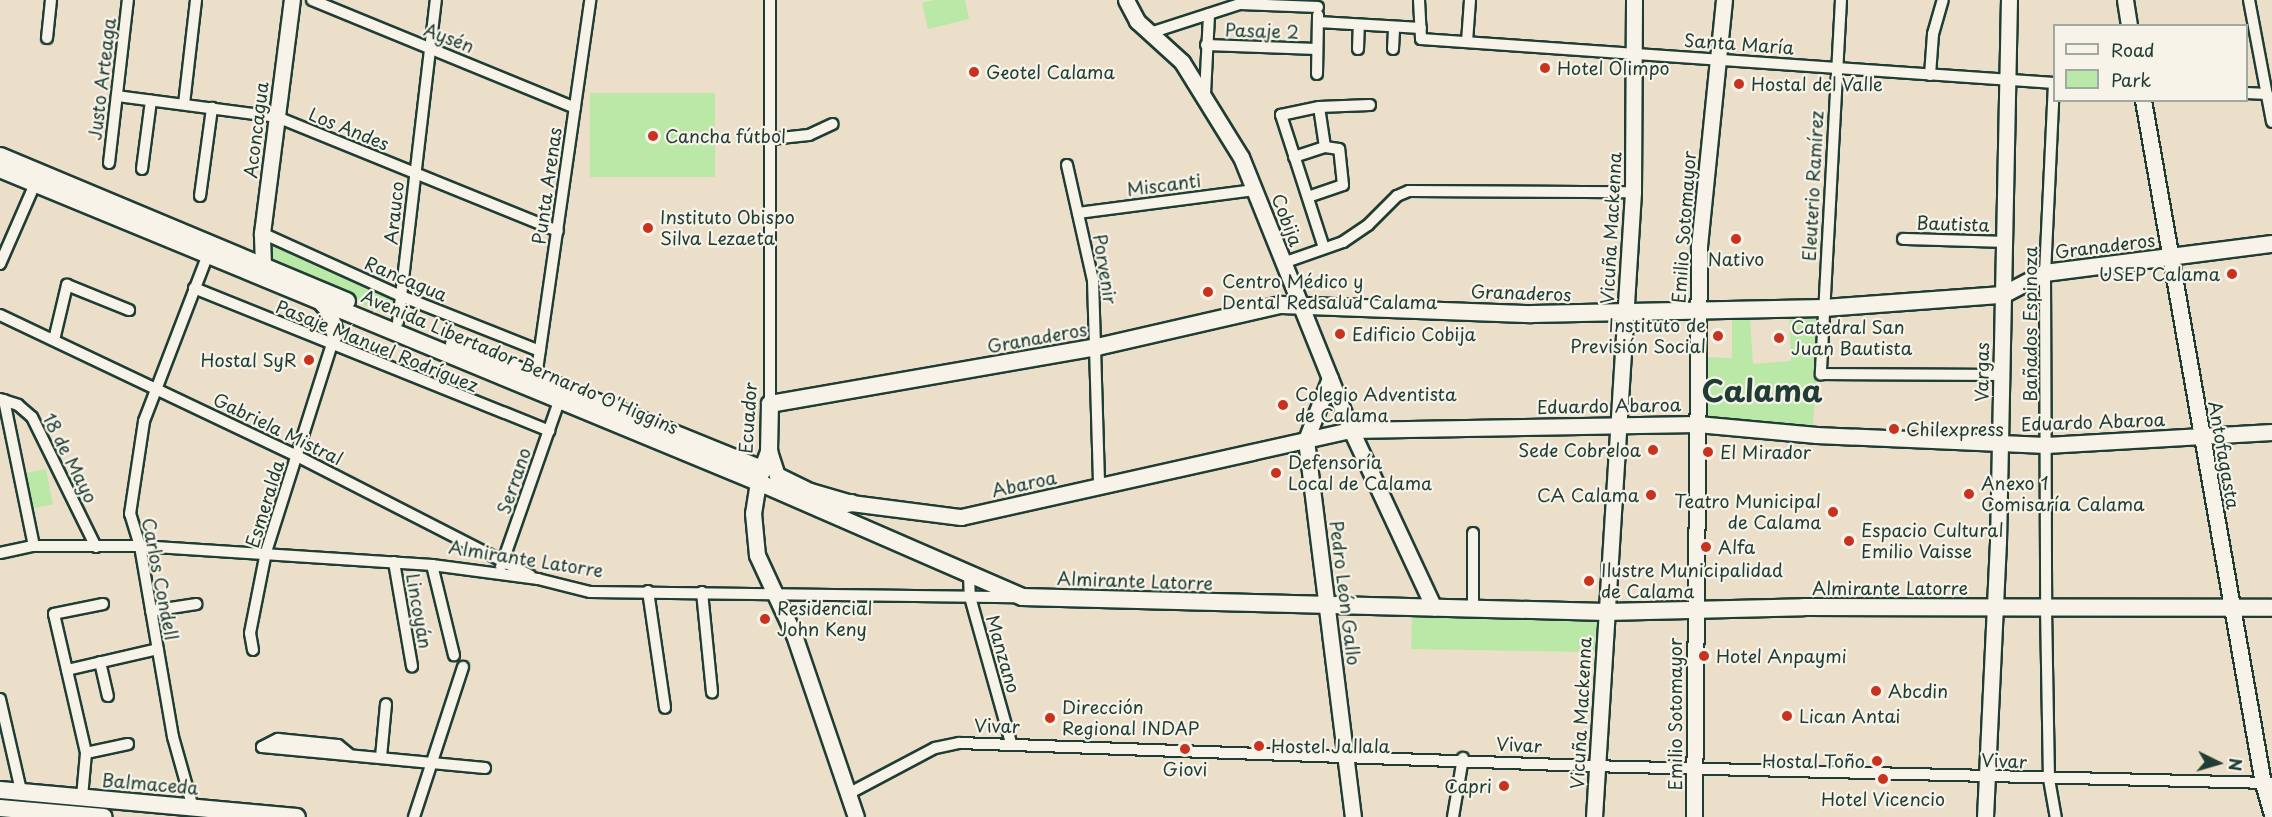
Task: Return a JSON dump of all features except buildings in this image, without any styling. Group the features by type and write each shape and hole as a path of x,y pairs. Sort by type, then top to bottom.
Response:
{"main road":[{"name":"Avenida Libertador Bernardo O'Higgins","path":"0,156 263,266 350,309 559,401 760,476"},
{"name":"Avenida Libertador Bernardo O'Higgins","path":"0,169 322,303 398,322 536,377 760,476 821,509 1022,597"},
{"name":"Granaderos","path":"770,404 1097,347 1298,304 1626,314 1824,308 2003,295 2045,273 2272,244"},
{"path":"322,303 329,311 334,340"},
{"path":"334,340 349,319 350,309"},
{"name":"Ecuador","path":"760,476 769,451 770,404"},
{"path":"821,509 851,503"},
{"name":"Almirante Latorre","path":"1022,597 1326,607 1606,612 1695,609 2272,608"},
{"name":"Balmaceda","path":"0,790 297,817"},
{"name":"Balmaceda","path":"0,808 104,817"}],"street":[{"path":"47,39 51,0"},
{"name":"Justo Arteaga","path":"109,163 128,0"},
{"path":"184,104 196,0"},
{"name":"Aconcagua","path":"263,266 262,233 292,0"},
{"name":"Aysén","path":"312,0 575,108"},
{"name":"Arauco","path":"398,322 436,0"},
{"name":"Punta Arenas","path":"536,377 590,0"},
{"name":"Ecuador","path":"770,0 770,404"},
{"name":"Cobija","path":"1126,0 1137,21 1182,62 1205,94 1241,157 1298,304 1351,430 1434,608"},
{"path":"1419,0 1421,33"},
{"path":"1467,42 1470,0"},
{"name":"Vicuña Mackenna","path":"1594,817 1633,192 1634,0"},
{"name":"Emilio Sotomayor","path":"1694,817 1698,312 1703,188 1724,0"},
{"name":"Eleuterio Ramírez","path":"1841,0 1821,374 2001,375"},
{"path":"1930,75 1933,34 1943,0"},
{"name":"Vargas","path":"1985,817 1985,777 1996,608 2003,295 2002,242 2009,0"},
{"path":"2125,0 2129,24"},
{"path":"2249,0 2272,122"},
{"path":"1150,33 1240,4 1318,4 1317,74"},
{"path":"1205,94 1209,14"},
{"name":"Pasaje 2","path":"1318,22 1394,27 1421,33"},
{"path":"1359,25 1359,49"},
{"path":"1393,49 1394,27"},
{"name":"Santa María","path":"1421,33 1467,42 2053,83"},
{"name":"Pasaje 2","path":"1206,45 1317,50"},
{"path":"2248,93 2267,94"},
{"name":"Los Andes","path":"117,96 277,117 558,231"},
{"path":"142,169 151,101"},
{"name":"Bañados Espinoza","path":"2053,102 2045,273 2046,608 2049,779 2056,817"},
{"name":"Antofagasta","path":"2143,102 2200,437 2272,814"},
{"path":"1324,248 1281,115 1319,107 1370,105"},
{"path":"1319,107 1325,147"},
{"path":"201,196 212,108"},
{"path":"771,138 809,135 834,123"},
{"path":"1294,157 1325,147 1339,149 1343,185 1308,197"},
{"name":"Porvenir","path":"1067,165 1093,280 1097,347 1099,488"},
{"path":"0,264 35,184"},
{"name":"Miscanti","path":"1078,213 1255,190"},
{"path":"1283,263 1343,242 1408,191 1633,192"},
{"name":"Rancagua","path":"262,233 401,296 540,351"},
{"name":"Bautista","path":"1903,239 2002,242"},
{"name":"Carlos Condell","path":"193,808 173,737 141,546 130,513 144,421 207,256"},
{"path":"54,340 67,285 129,310"},
{"name":"Pasaje Manuel Rodríguez","path":"194,288 334,340 549,431"},
{"name":"Gabriela Mistral","path":"0,315 297,456 538,579"},
{"name":"Esmeralda","path":"253,650 250,633 266,552 334,340"},
{"name":"Pedro León Gallo","path":"1329,378 1306,440 1353,817"},
{"path":"2,399 34,546"},
{"name":"18 de Mayo","path":"2,399 32,417 96,547"},
{"name":"Serrano","path":"499,573 559,401"},
{"name":"Eduardo Abaroa","path":"1306,440 1351,430 1697,424 2046,445 2272,432"},
{"name":"Abaroa","path":"769,451 773,469 782,480 851,503 961,517 1306,440"},
{"name":"Ecuador","path":"760,476 753,539 772,592 794,635 856,817"},
{"path":"1473,533 1473,608"},
{"name":"Almirante Latorre","path":"0,553 34,546 141,546 266,552 432,565 499,573 538,579 579,591 1022,597"},
{"name":"Lincoyán","path":"393,562 412,666"},
{"path":"432,565 454,655"},
{"name":"Manzano","path":"969,574 970,597 1011,743"},
{"path":"648,591 665,708"},
{"path":"702,592 712,693"},
{"path":"82,797 86,753 54,614 103,604"},
{"path":"151,611 196,604"},
{"path":"67,670 158,649"},
{"path":"100,662 108,696"},
{"path":"414,817 463,667"},
{"path":"0,699 21,791"},
{"path":"381,757 386,704"},
{"path":"349,754 338,745 278,739 262,747 431,761 485,768"},
{"name":"Vivar","path":"848,794 935,748 959,742 1463,758 1598,766 2267,783"},
{"path":"86,753 128,744"},
{"path":"1453,817 1463,758"}],"green space":[{"path":"934,0 965,0 969,19 928,29 922,3"},
{"name":"Cancha fútbol","path":"590,93 715,93 715,177 590,177"},
{"path":"262,233 401,296 395,314 387,315 264,261"},
{"path":"1821,313 1813,423 1809,428 1705,420 1702,413 1702,357 1732,358 1732,317 1750,317 1753,364 1791,361 1789,314"},
{"path":"46,469 53,504 32,508 25,473"},
{"path":"1412,612 1603,615 1602,652 1411,649"}],"place":[{"name":"Hotel Olimpo","path":"1545,68"},
{"name":"Geotel Calama","path":"974,72"},
{"name":"Hostal del Valle","path":"1739,84"},
{"name":"Cancha fútbol","path":"653,136"},
{"name":"Instituto Obispo Silva Lezaeta","path":"648,228"},
{"name":"Nativo","path":"1736,239"},
{"name":"USEP Calama","path":"2232,274"},
{"name":"Centro Médico y Dental Redsalud Calama","path":"1208,292"},
{"name":"Edificio Cobija","path":"1340,334"},
{"name":"Instituto de Previsión Social","path":"1718,336"},
{"name":"Catedral San Juan Bautista","path":"1779,338"},
{"name":"Hostal SyR","path":"309,360"},
{"name":"Colegio Adventista de Calama","path":"1283,405"},
{"name":"Chilexpress","path":"1894,429"},
{"name":"Sede Cobreloa","path":"1653,450"},
{"name":"El Mirador","path":"1708,452"},
{"name":"Defensoría Local de Calama","path":"1276,473"},
{"name":"Anexo 1 Comisaría Calama","path":"1969,494"},
{"name":"CA Calama","path":"1651,495"},
{"name":"Teatro Municipal de Calama","path":"1833,512"},
{"name":"Espacio Cultural Emilio Vaisse","path":"1849,541"},
{"name":"Alfa","path":"1706,547"},
{"name":"Ilustre Municipalidad de Calama","path":"1589,581"},
{"name":"Residencial John Keny","path":"765,619"},
{"name":"Hotel Anpaymi","path":"1704,656"},
{"name":"Abcdin","path":"1876,691"},
{"name":"Lican Antai","path":"1787,716"},
{"name":"Dirección Regional INDAP","path":"1050,718"},
{"name":"Hostel Jallala","path":"1259,746"},
{"name":"Giovi","path":"1185,749"},
{"name":"Hostal Toño","path":"1877,761"},
{"name":"Hotel Vicencio","path":"1883,779"},
{"name":"Capri","path":"1504,786"}],"district":[{"name":"Calama","path":"1762,390"}]}
